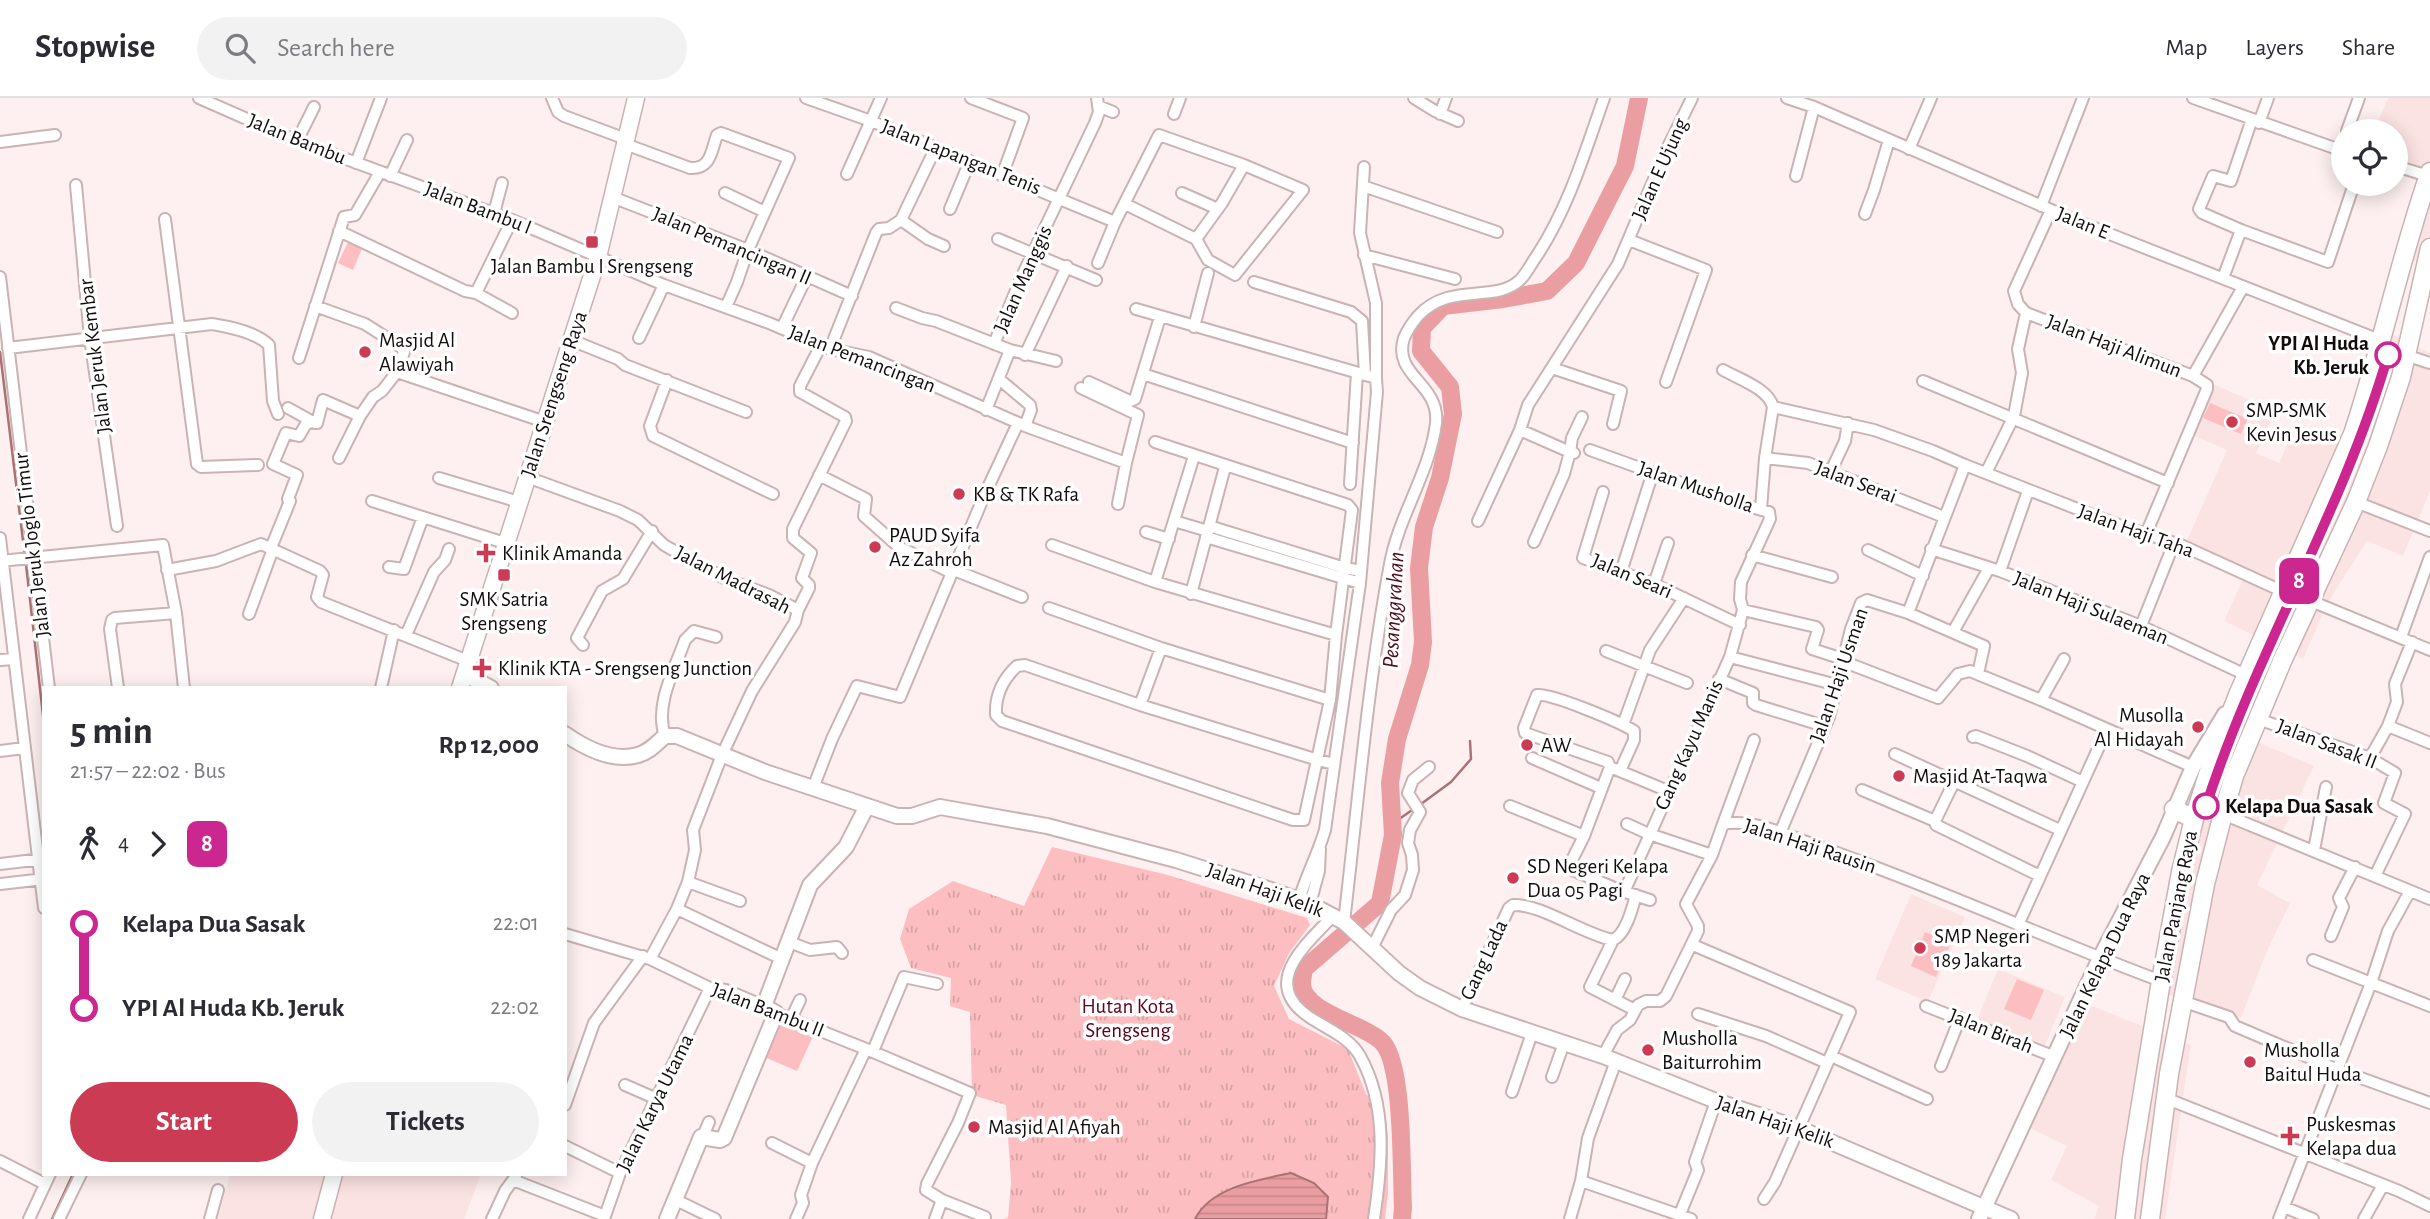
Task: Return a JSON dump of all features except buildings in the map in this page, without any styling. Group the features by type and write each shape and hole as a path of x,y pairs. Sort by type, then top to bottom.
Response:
{"main road":[{"name":"Jalan Srengseng Raya","path":"464,674 598,257 636,98"},
{"name":"Jalan Panjang Raya","path":"2125,1219 2161,981 2181,872 2194,819 2238,695 2353,434 2429,174"},
{"name":"Jalan Panjang Raya","path":"2150,1219 2165,1098 2182,1002 2205,884 2223,814 2234,776 2356,502 2396,397 2430,248"},
{"path":"2353,434 2378,446"},
{"path":"2174,809 2194,819"},
{"path":"322,1219 333,1176"}],"street":[{"name":"Jalan Bambu","path":"201,98 297,141 356,163"},
{"path":"356,163 381,98"},
{"path":"552,98 560,114 690,168 697,169 707,162 717,135 722,133 788,157 789,160 747,250 726,307"},
{"name":"Jalan Lapangan Tenis","path":"806,98 936,147 1115,222"},
{"path":"847,174 881,98"},
{"path":"971,98 1023,118 1002,176"},
{"path":"1174,114 1180,98"},
{"path":"1414,98 1440,114 1458,121"},
{"path":"1440,114 1446,98"},
{"path":"1374,1219 1379,1182 1380,1117 1368,1072 1359,1053 1346,1039 1301,1012 1293,1004 1286,986 1290,966 1305,945 1342,920 1364,741 1390,564 1402,521 1430,449 1436,419 1433,398 1410,373 1404,358 1404,340 1413,322 1427,307 1443,298 1468,293 1495,292 1511,287 1521,279 1547,241 1571,192 1604,98"},
{"name":"Jalan E Ujung","path":"1478,521 1520,430 1528,405 1609,280 1692,98"},
{"name":"Jalan E","path":"1787,98 1814,107 2046,208 2382,341"},
{"path":"1909,149 1931,98"},
{"path":"1773,407 1889,435 1986,473 2012,419 2022,373 2018,349 2026,313 2018,304 2014,291 2046,208 2083,98"},
{"path":"2193,98 2331,145"},
{"path":"2268,98 2231,181 2213,176 2199,210 2241,230 2328,262 2350,196"},
{"path":"2351,119 2359,98"},
{"path":"1098,102 1113,111"},
{"name":"Jalan Manggis","path":"994,344 1033,253 1095,123 1098,102"},
{"path":"297,141 314,107"},
{"path":"1796,176 1814,107"},
{"path":"0,142 55,135"},
{"path":"1098,263 1115,222 1159,135 1244,165 1300,187 1303,191 1238,274 1232,275 1208,260 1196,239 1125,204"},
{"path":"299,358 344,216 355,215 407,140"},
{"path":"1865,214 1889,140"},
{"path":"798,610 809,588 802,578 811,553 792,534 846,418 802,394 799,389 826,347 852,296 877,230 891,227 901,220 936,147"},
{"path":"950,209 970,161"},
{"name":"Jalan Bambu I","path":"356,163 494,213 598,257"},
{"path":"1196,239 1218,209 1244,165"},
{"path":"1350,484 1353,443 1376,303 1360,233 1364,167"},
{"path":"2408,169 2429,174"},
{"path":"494,213 502,183"},
{"name":"Jalan Jeruk Kembar","path":"76,185 90,338 117,526"},
{"path":"1363,186 1497,232"},
{"path":"724,193 765,212"},
{"path":"1182,193 1218,209"},
{"name":"Jalan Pemancingan II","path":"612,197 747,250 852,296"},
{"path":"165,219 197,464 201,467 258,465"},
{"path":"476,293 512,220"},
{"path":"901,220 928,239 944,246"},
{"path":"2223,278 2241,230"},
{"path":"339,231 465,291 476,293 512,313"},
{"path":"998,239 1096,280"},
{"name":"Jalan E Ujung","path":"1629,240 1706,270 1666,382"},
{"path":"1364,255 1455,279"},
{"name":"Jalan Pemancingan","path":"598,257 826,347 869,357 1022,425 1073,446 1126,463"},
{"path":"1025,355 1066,266"},
{"path":"1194,327 1208,273"},
{"path":"782,328 807,276"},
{"name":"Jalan Jeruk Joglo Timur","path":"0,277 30,558 49,686"},
{"path":"1254,282 1351,312 1362,321 1366,375 1377,392 1360,583 1325,830 1308,869 1304,902"},
{"path":"639,338 664,285"},
{"path":"2193,376 2243,286"},
{"path":"315,306 365,324 401,347 404,352 397,372 380,393 373,397 360,416 339,458"},
{"name":"Jalan Manggis","path":"896,308 1010,351 1056,361"},
{"path":"1136,310 1366,375"},
{"name":"Jalan Haji Alimun","path":"2026,313 2193,376 2207,385 2146,534"},
{"path":"1118,504 1138,415 1085,385 1130,401 1135,399 1160,317"},
{"path":"8,348 212,324 265,340 271,349 273,401 278,414"},
{"path":"570,343 616,365 625,365 667,380 746,412"},
{"path":"986,410 1010,351"},
{"path":"2405,355 2430,363"},
{"path":"1552,368 1620,391 1613,424"},
{"path":"1723,370 1772,401 1761,509"},
{"path":"397,372 545,422"},
{"path":"1143,374 1353,443"},
{"path":"813,788 857,686 899,697 984,496 1031,410 1031,405 999,379"},
{"path":"667,380 650,426 653,436 773,494"},
{"path":"1923,381 2168,483"},
{"path":"248,614 290,501 288,499 296,475 273,464 285,434 299,436 306,424 317,423 323,400 360,416"},
{"path":"288,408 312,422"},
{"path":"1534,542 1573,453 1572,438 1581,417"},
{"path":"1831,471 1845,441 1848,423"},
{"path":"1520,430 1573,453"},
{"path":"1156,443 1351,507 1330,700 1318,760 1304,818 1300,822 1002,722 996,715 997,700 1005,680 1014,668 1021,665 1140,705 1318,760 1334,764"},
{"name":"Jalan Musholla","path":"1590,450 1769,512 1770,519 1741,582 1740,599 1743,610 1740,625"},
{"path":"1155,582 1194,456"},
{"name":"Jalan Serai","path":"1765,458 1808,463 1944,517"},
{"path":"1965,465 1908,612 1984,646 1978,674"},
{"path":"1191,594 1225,467"},
{"path":"1621,572 1653,472"},
{"name":"Jalan Haji Taha","path":"1986,473 2028,491 2174,543 2284,592"},
{"path":"819,475 866,499 864,516 894,544 953,572 1022,597"},
{"name":"Jalan Madrasah","path":"527,477 620,511 638,520 664,545 694,562 798,610 795,622 752,691 722,755 693,830 695,850 688,882 677,909 647,958 594,1023 567,1099"},
{"path":"439,478 519,502"},
{"path":"1953,632 1995,570 2028,491"},
{"name":"Jalan Seari","path":"1603,492 1583,558 1654,584 1740,625"},
{"path":"372,501 505,543"},
{"path":"2356,502 2430,531"},
{"path":"389,567 404,569 423,517"},
{"path":"1174,521 1344,573 1360,583"},
{"path":"583,645 577,638 600,595 623,579 652,531"},
{"path":"1146,532 1168,539"},
{"path":"0,538 42,879 0,884"},
{"path":"1654,584 1668,543"},
{"path":"2141,626 2174,543"},
{"path":"4,560 160,544 164,547 176,613 184,686"},
{"path":"167,570 216,561 261,544 320,570 323,575 317,597 321,602 406,635 464,674 487,686"},
{"path":"1052,545 1191,594 1336,635"},
{"path":"406,635 434,572 445,560 449,549"},
{"name":"Jalan Haji Sulaeman","path":"1931,549 1995,570 2141,626 2246,676"},
{"path":"1868,550 1923,576"},
{"path":"1752,555 1832,577"},
{"path":"2401,637 2430,557"},
{"path":"1344,573 1361,571"},
{"path":"1623,725 1643,665 1659,634 1684,598"},
{"name":"Jalan Haji Usman","path":"1780,834 1829,717 1851,629 1863,600 1908,612"},
{"path":"2311,601 2430,650"},
{"path":"1049,608 1161,648 1330,700"},
{"path":"1743,610 1816,627 1818,630 1812,649 1938,698 1959,673 1970,671 2193,767"},
{"path":"118,686 110,629 112,620 176,613"},
{"name":"Gang Kayu Manis","path":"1624,892 1730,657 1740,625"},
{"path":"381,686 394,630"},
{"path":"567,735 591,750 628,757 639,755 651,748 665,736 660,723 662,709 685,640 694,631 716,637"},
{"path":"2370,758 2388,726 2397,702 2395,684 2412,642"},
{"path":"1140,705 1161,648"},
{"path":"1606,651 1687,684"},
{"path":"1730,657 1837,685"},
{"path":"0,660 14,659"},
{"path":"2041,700 2064,659"},
{"path":"1719,679 1753,693 1753,703 1756,705 1824,726"},
{"path":"1650,900 1569,870 1601,788 1615,769 1635,736 1634,731 1539,694 1524,728 1525,733 1608,762 1615,769 1668,791"},
{"name":"Jalan Kelapa Dua Raya","path":"1981,1213 2101,958 2163,837 2193,767 2238,695"},
{"name":"Jalan Sasak II","path":"2258,719 2370,758 2395,773 2384,803 2404,814 2375,876"},
{"path":"2388,726 2430,743"},
{"path":"2018,925 2107,729"},
{"name":"Jalan Haji Kelik","path":"665,736 677,736 813,788 904,817 933,807 952,808 1047,826 1176,860 1304,902 1342,920 1399,973 1420,988 1462,1009 1610,1059 1716,1101 1798,1128 1981,1213 2011,1219"},
{"path":"1973,737 1982,737 2083,782"},
{"path":"1723,824 1754,740"},
{"path":"0,751 24,748"},
{"path":"1895,754 2060,830"},
{"path":"1532,758 1601,788"},
{"path":"1369,945 1391,910 1405,895 1413,870 1408,843 1410,830 1420,812 1408,793 1413,780 1429,767"},
{"path":"1935,821 1955,780"},
{"path":"2314,850 2326,786"},
{"path":"1861,790 1935,821 1936,825 2040,876"},
{"path":"703,1136 720,1140 724,1138 770,1010 782,959 813,881 846,847 867,806"},
{"path":"1510,806 1584,836"},
{"path":"2223,814 2430,899"},
{"name":"Jalan Haji Rausin","path":"1693,945 1699,929 1686,904 1712,855 1723,824 1742,823 1874,866 2161,981"},
{"name":"Gang Kayu Manis","path":"1627,824 1712,855"},
{"path":"0,864 40,859"},
{"path":"2331,936 2343,907 2339,898 2355,867"},
{"path":"688,882 740,901"},
{"path":"2279,1219 2371,983 2388,931 2410,891"},
{"path":"1635,1010 1590,986 1613,940 1623,930 1636,895"},
{"name":"Gang Lada","path":"1462,1009 1509,908 1513,905 1522,905 1613,940"},
{"path":"677,909 782,959"},
{"name":"Jalan Bambu II","path":"567,935 647,958 709,988 726,990 969,1092 958,1123 926,1187 928,1192 942,1200"},
{"path":"789,942 810,950 836,947 842,953"},
{"path":"1570,1219 1617,1030 1630,1020 1638,1005 1664,999 1693,945 1849,1010 1850,1014 1775,1182 1764,1199"},
{"path":"2313,960 2430,1006"},
{"path":"796,1219 803,1203 800,1196 812,1163 904,976 937,984"},
{"path":"1615,1000 1625,979"},
{"name":"Jalan Karya Utama","path":"604,1217 620,1173 709,988"},
{"path":"791,1019 800,1000"},
{"path":"2182,1002 2229,1017 2235,1026 2336,1069 2430,1103"},
{"name":"Jalan Birah","path":"1926,1006 2055,1057"},
{"path":"1698,1014 1766,1036 1927,1099"},
{"path":"1941,1066 1960,1018"},
{"path":"1512,1092 1532,1033"},
{"path":"1552,1077 1564,1043"},
{"path":"625,1085 657,1099"},
{"path":"2165,1098 2430,1206"},
{"path":"1581,1181 1685,1217 1698,1170 1695,1162 1716,1101"},
{"path":"667,1219 709,1122"},
{"path":"772,1143 812,1163"},
{"path":"567,1147 620,1173"},
{"path":"0,1161 48,1179 29,1219"},
{"path":"59,1219 80,1176"},
{"path":"492,1219 500,1199 515,1177 604,1217"},
{"path":"2364,1219 2383,1185"},
{"path":"211,1219 218,1190"},
{"path":"674,1199 715,1219"},
{"path":"935,1219 942,1200 985,1217"},
{"path":"2284,1207 2312,1219"}],"shaded area":[{"path":"2388,98 2430,98 2430,265 2398,257 2426,169 2408,163 2408,119 2379,119"},
{"path":"2381,328 2430,353 2430,491 2403,556 2367,541 2328,602 2303,659 2224,621 2246,573 2185,545 2227,450 2190,434 2211,383 2275,411 2256,453 2279,463 2294,428 2339,444"},
{"path":"2220,726 2314,766 2257,885 2290,903 2266,953 2241,1018 2154,990"},
{"name":"SMP Negeri 189 Jakarta","path":"1911,894 1965,917 1928,1002 1875,979"},
{"path":"1998,969 2065,997 2044,1048 1977,1020"},
{"path":"2082,1002 2191,1045 2165,1219 2094,1219 2099,1206 2051,1180 2067,1146 2026,1126"},
{"path":"1291,1173 1314,1183 1328,1197 1326,1219 1195,1219 1202,1208 1224,1192 1250,1182"},
{"path":"229,1176 480,1176 464,1219 218,1219"}],"green space":[{"path":"349,240 363,246 353,270 338,263"},
{"path":"2210,403 2248,419 2241,434 2203,418"},
{"name":"Hutan Kota Srengseng","path":"1052,847 1168,875 1307,918 1310,925 1289,953 1274,986 1289,1019 1348,1049 1366,1094 1384,1110 1388,1136 1385,1219 1003,1219 1008,1218 1011,1182 1006,1105 972,1095 970,1012 950,1006 951,978 911,968 900,939 909,909 953,881 1024,906"},
{"path":"1925,932 1951,943 1936,977 1911,966"},
{"path":"2017,979 2044,990 2031,1020 2004,1009"},
{"path":"779,1016 815,1032 797,1071 762,1056"}],"waterway":[{"name":"Pesanggrahan","path":"1402,1219 1400,1121 1395,1074 1390,1056 1383,1043 1375,1036 1313,1003 1305,995 1302,985 1304,969 1380,903 1393,835 1390,783 1397,739 1420,665 1423,642 1419,568 1424,527 1440,478 1453,414 1450,387 1421,351 1422,328 1443,306 1547,291 1576,263 1625,166 1639,98"},
{"path":"0,352 25,557"},
{"path":"26,564 42,706"},
{"path":"1421,804 1451,782 1471,759 1470,741"},
{"path":"1392,824 1415,808"},
{"path":"52,1219 72,1176"}],"bus line":[{"name":"8","path":"2206,806 2243,708 2347,473 2374,406 2388,355"}],"place":[{"name":"Jalan Bambu I Srengseng","path":"592,242"},
{"name":"Masjid Al Alawiyah","path":"365,352"},
{"name":"YPI Al Huda Kb. Jeruk","path":"2388,355"},
{"name":"SMP-SMK Kevin Jesus","path":"2232,422"},
{"name":"KB & TK Rafa","path":"959,494"},
{"name":"PAUD Syifa Az Zahroh","path":"875,547"},
{"name":"Klinik Amanda","path":"486,553"},
{"name":"SMK Satria Srengseng","path":"504,575"},
{"name":"Klinik KTA - Srengseng Junction","path":"482,668"},
{"name":"Musolla Al Hidayah","path":"2198,727"},
{"name":"AW","path":"1527,745"},
{"name":"Masjid At-Taqwa","path":"1899,776"},
{"name":"Kelapa Dua Sasak","path":"2206,806"},
{"name":"SD Negeri Kelapa Dua 05 Pagi","path":"1513,878"},
{"name":"SMP Negeri 189 Jakarta","path":"1920,948"},
{"name":"Musholla Baiturrohim","path":"1648,1050"},
{"name":"Musholla Baitul Huda","path":"2250,1062"},
{"name":"Masjid Al Afiyah","path":"974,1127"},
{"name":"Puskesmas Kelapa dua","path":"2290,1136"}]}
